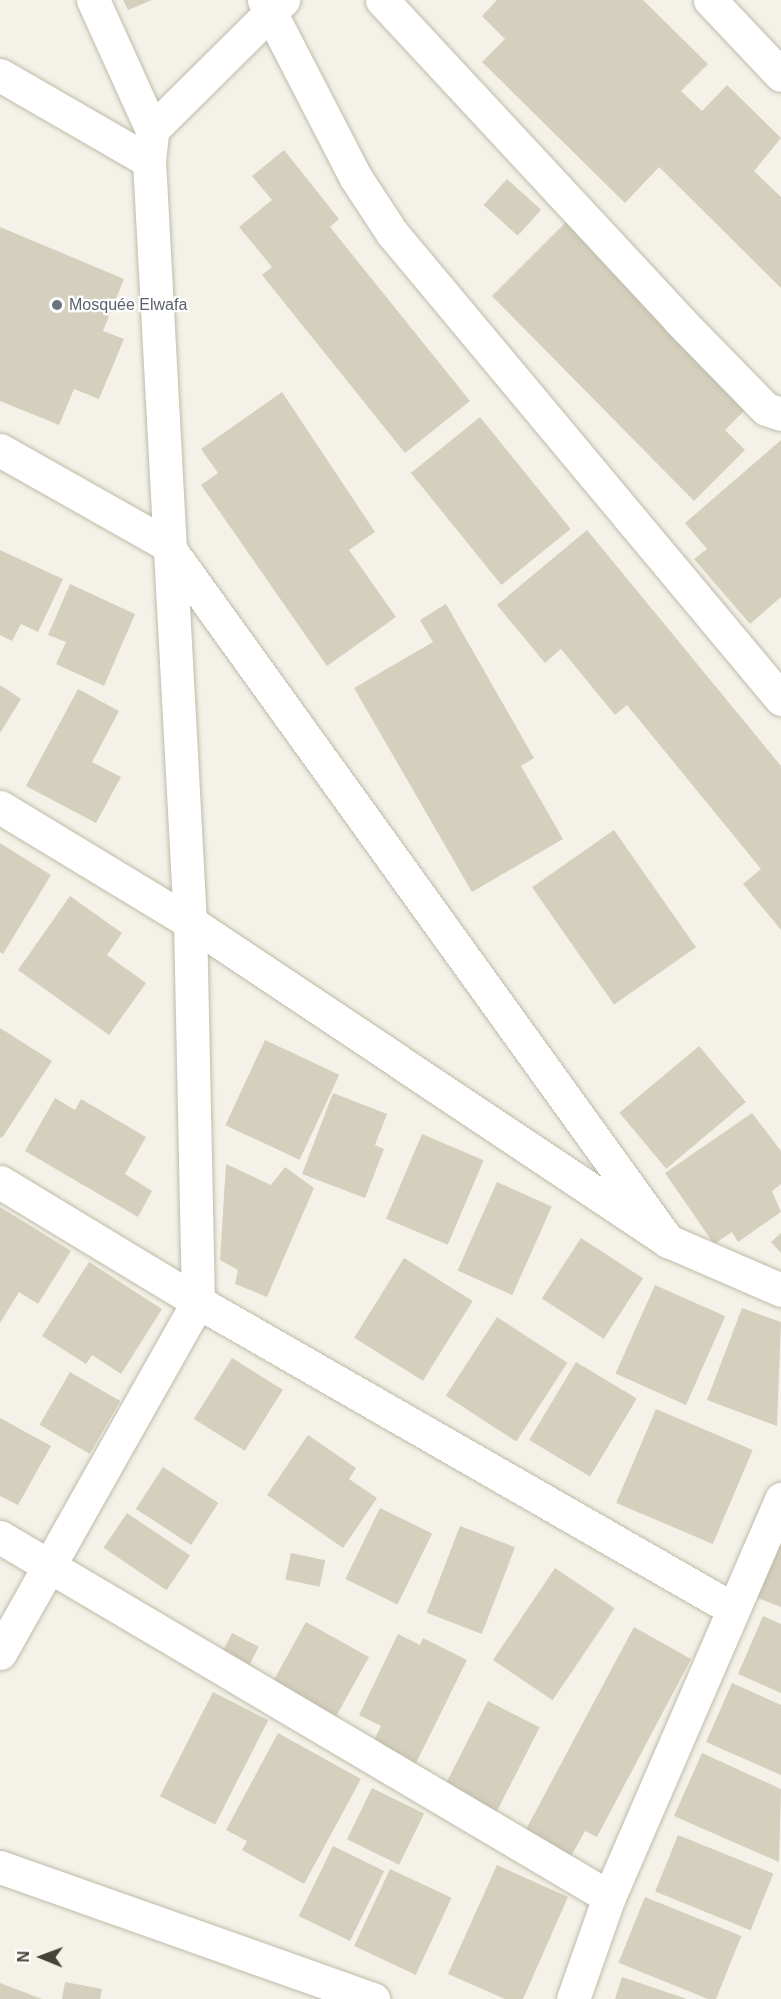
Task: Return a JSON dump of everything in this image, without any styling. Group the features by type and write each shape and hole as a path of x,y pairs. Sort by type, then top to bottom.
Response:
{"street":[{"path":"0,1653 51,1567 198,1302 190,922 166,544 151,146 93,0"},
{"path":"382,0 680,320 766,409 781,414"},
{"path":"710,0 781,75"},
{"path":"151,146 272,4 356,178 392,233 781,699"},
{"path":"0,75 151,146"},
{"path":"0,450 166,544 668,1241"},
{"path":"0,807 190,922 668,1241 781,1290"},
{"path":"0,1182 198,1302 733,1609"},
{"path":"573,1999 609,1897 781,1499"},
{"path":"0,1537 609,1897"},
{"path":"0,1867 373,1999"}],"building":[{"path":"123,0 152,0 128,10"},
{"path":"497,0 643,0 708,64 681,91 702,111 727,85 781,138 754,171 781,197 781,288 659,167 625,203 482,62 505,39 482,16"},
{"path":"284,150 339,219 330,227 470,401 405,453 262,275 272,267 239,227 272,200 252,176"},
{"path":"507,179 541,210 518,236 484,205"},
{"path":"571,217 753,402 725,430 745,450 694,501 492,296"},
{"name":"Mosquée Elwafa","path":"0,227 124,279 103,331 124,339 99,399 74,389 59,425 0,401"},
{"path":"282,392 375,532 349,550 396,617 327,666 201,485 218,473 201,449"},
{"path":"480,417 571,529 501,585 411,473"},
{"path":"781,440 781,597 750,624 694,559 707,549 685,523"},
{"path":"587,530 781,766 781,930 743,884 761,869 627,705 615,715 561,649 545,663 497,605"},
{"path":"0,550 63,579 38,632 21,624 12,641 0,635"},
{"path":"70,584 135,614 104,686 56,664 66,642 48,635"},
{"path":"446,604 534,758 521,766 563,839 472,892 354,688 433,642 420,620"},
{"path":"0,685 21,699 0,733"},
{"path":"78,689 119,711 92,762 121,777 96,823 26,786"},
{"path":"614,830 696,947 614,1004 532,887"},
{"path":"0,843 51,875 3,954 0,952"},
{"path":"70,896 122,933 107,955 146,983 109,1035 18,970"},
{"path":"0,1028 52,1061 2,1138 0,1137"},
{"path":"265,1040 339,1075 300,1160 225,1125"},
{"path":"699,1046 746,1102 666,1169 619,1113"},
{"path":"333,1093 387,1114 375,1145 384,1149 365,1198 302,1174"},
{"path":"55,1098 75,1110 81,1099 146,1137 125,1174 152,1191 138,1217 25,1151"},
{"path":"752,1113 781,1151 781,1184 772,1191 781,1212 738,1242 732,1232 714,1244 665,1173"},
{"path":"422,1134 484,1160 448,1245 386,1219"},
{"path":"226,1164 271,1185 285,1167 314,1188 267,1297 235,1284 238,1270 220,1260"},
{"path":"497,1182 552,1206 512,1295 458,1271"},
{"path":"0,1207 71,1251 38,1304 19,1292 0,1323"},
{"path":"781,1233 781,1253 771,1242"},
{"path":"581,1238 643,1278 604,1339 542,1298"},
{"path":"404,1258 473,1301 423,1381 354,1338"},
{"path":"89,1262 162,1309 121,1374 92,1355 86,1364 42,1336"},
{"path":"655,1285 725,1316 686,1405 616,1374"},
{"path":"742,1308 781,1322 777,1426 707,1400"},
{"path":"497,1317 567,1363 516,1442 446,1396"},
{"path":"232,1358 283,1390 245,1451 194,1419"},
{"path":"576,1362 637,1399 590,1477 529,1440"},
{"path":"70,1372 120,1401 90,1454 40,1425"},
{"path":"656,1409 753,1450 713,1544 616,1503"},
{"path":"0,1418 51,1446 18,1505 0,1496"},
{"path":"308,1435 356,1468 349,1479 377,1498 343,1548 267,1495"},
{"path":"163,1467 218,1503 191,1545 136,1509"},
{"path":"380,1508 432,1533 397,1604 345,1579"},
{"path":"127,1513 190,1555 167,1590 104,1548"},
{"path":"460,1526 515,1547 482,1634 427,1613"},
{"path":"781,1537 781,1607 755,1597"},
{"path":"291,1553 325,1560 320,1587 285,1579"},
{"path":"555,1568 615,1608 553,1700 493,1660"},
{"path":"763,1616 781,1624 781,1693 738,1674"},
{"path":"306,1622 369,1657 334,1720 271,1685"},
{"path":"634,1627 691,1659 597,1837 585,1831 569,1860 523,1835"},
{"path":"232,1633 259,1647 248,1668 221,1654"},
{"path":"398,1634 420,1645 423,1638 467,1660 414,1767 371,1746 381,1726 359,1715"},
{"path":"732,1683 781,1705 781,1775 706,1742"},
{"path":"213,1692 268,1720 215,1824 160,1796"},
{"path":"488,1701 540,1727 493,1819 441,1793"},
{"path":"278,1733 361,1779 304,1884 242,1850 247,1841 226,1830"},
{"path":"702,1753 781,1789 779,1862 674,1816"},
{"path":"372,1788 424,1813 399,1865 347,1839"},
{"path":"678,1835 773,1874 751,1930 655,1892"},
{"path":"333,1846 384,1871 350,1941 299,1916"},
{"path":"497,1865 568,1897 523,1999 505,1999 448,1974"},
{"path":"390,1869 452,1898 416,1975 354,1946"},
{"path":"645,1897 741,1936 716,1999 708,1999 618,1963"},
{"path":"622,1977 687,1999 615,1999"},
{"path":"65,1982 102,1989 100,1999 62,1999"},
{"path":"0,1983 42,1999 0,1999"}],"place":[{"name":"Mosquée Elwafa","path":"57,305"}]}
